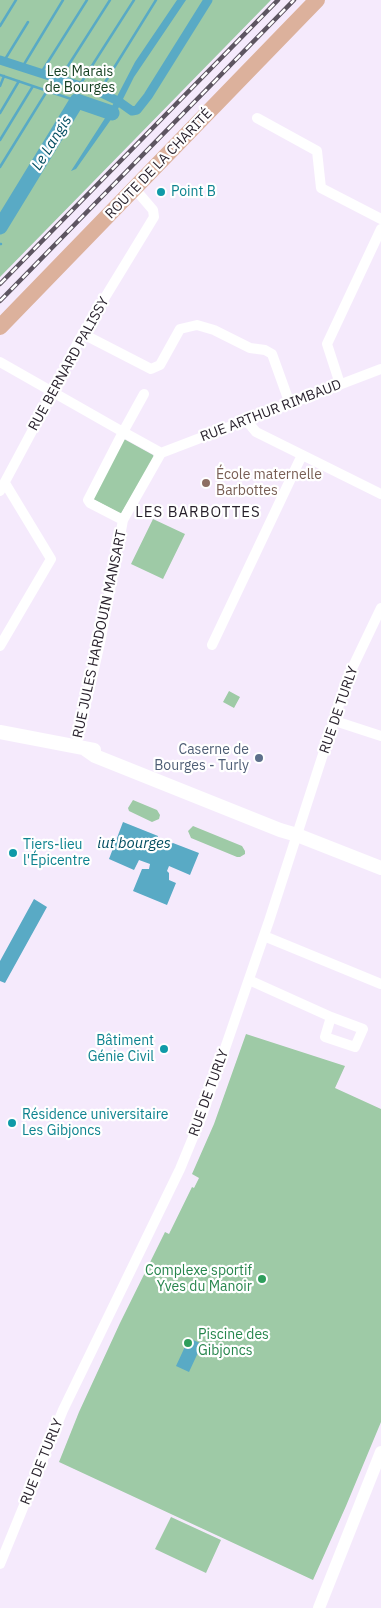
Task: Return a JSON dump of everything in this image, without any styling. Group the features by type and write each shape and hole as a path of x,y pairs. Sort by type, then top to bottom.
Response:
{"main road":[{"name":"ROUTE DE LA CHARITÉ","path":"0,327 317,0"},
{"path":"0,732 80,748 95,756 262,823 381,868"}],"street":[{"path":"257,118 317,151 321,188 381,218"},
{"name":"RUE BERNARD PALISSY","path":"2,487 83,334 154,217 153,210 134,189"},
{"path":"340,384 327,344 381,229"},
{"path":"83,334 151,369 160,365 180,328 197,325 214,330 250,348 265,350 272,354 290,404"},
{"path":"0,362 161,452"},
{"name":"RUE ARTHUR RIMBAUD","path":"161,452 381,369"},
{"path":"123,520 90,503 88,500 144,394"},
{"path":"246,420 256,432 381,494"},
{"name":"RUE JULES HARDOUIN MANSART","path":"80,748 123,520 161,452"},
{"path":"212,645 302,455"},
{"path":"0,646 51,559 2,487"},
{"name":"RUE DE TURLY","path":"0,1564 63,1410 180,1169 201,1118 264,936 348,677 381,608"},
{"path":"335,721 381,736"},
{"path":"264,936 381,984"},
{"path":"249,980 331,1017"},
{"path":"319,1608 381,1452"}],"green space":[{"name":"Les Marais de Bourges","path":"0,0 271,0 0,277"},
{"path":"124,439 154,457 121,514 93,499"},
{"path":"153,519 185,534 163,579 131,564"},
{"path":"229,691 240,697 234,708 223,702"},
{"path":"133,800 157,810 160,815 159,819 152,822 129,811 128,808"},
{"path":"193,826 242,846 245,854 237,857 191,838 188,831"},
{"name":"Complexe sportif Yves du Manoir","path":"246,1034 345,1066 335,1088 381,1109 381,1422 313,1580 59,1462 79,1412 120,1323 165,1232 169,1234 192,1187 194,1188 199,1178 192,1174 214,1124"},
{"path":"171,1517 221,1540 206,1573 155,1549"}],"water":[{"path":"177,0 186,0 134,77 117,111 76,169 71,171 109,112 135,62"},
{"name":"iut bourges","path":"123,822 158,836 157,838 171,844 173,843 199,853 190,875 169,866 167,871 169,873 169,880 176,883 167,905 133,891 142,869 149,869 150,864 139,860 134,870 109,859"},
{"path":"34,899 47,907 5,983 0,981 0,961"},
{"path":"189,1338 202,1344 189,1372 176,1366"}],"waterway":[{"path":"0,26 16,0"},
{"path":"23,66 63,0"},
{"path":"41,73 87,0"},
{"path":"59,80 110,0"},
{"path":"79,86 134,0"},
{"path":"99,92 156,0"},
{"path":"0,60 99,92 118,101 132,111 137,110 148,96 208,0"},
{"path":"4,61 28,22"},
{"path":"0,75 77,101"},
{"path":"0,86 4,76"},
{"path":"0,113 19,81"},
{"path":"0,140 33,86"},
{"path":"0,167 47,91"},
{"name":"Le Langis","path":"0,227 77,101 112,113"}],"railway":[{"path":"0,284 278,0"},
{"path":"0,301 294,0"}],"place":[{"name":"Point B","path":"161,192"},
{"name":"École maternelle Barbottes","path":"206,483"},
{"name":"Caserne de Bourges - Turly","path":"259,758"},
{"name":"Tiers-lieu l'Épicentre","path":"13,853"},
{"name":"Bâtiment Génie Civil","path":"164,1049"},
{"name":"Résidence universitaire Les Gibjoncs","path":"12,1123"},
{"name":"Complexe sportif Yves du Manoir","path":"262,1279"},
{"name":"Piscine des Gibjoncs","path":"188,1343"}],"district":[{"name":"LES BARBOTTES","path":"198,513"}]}
